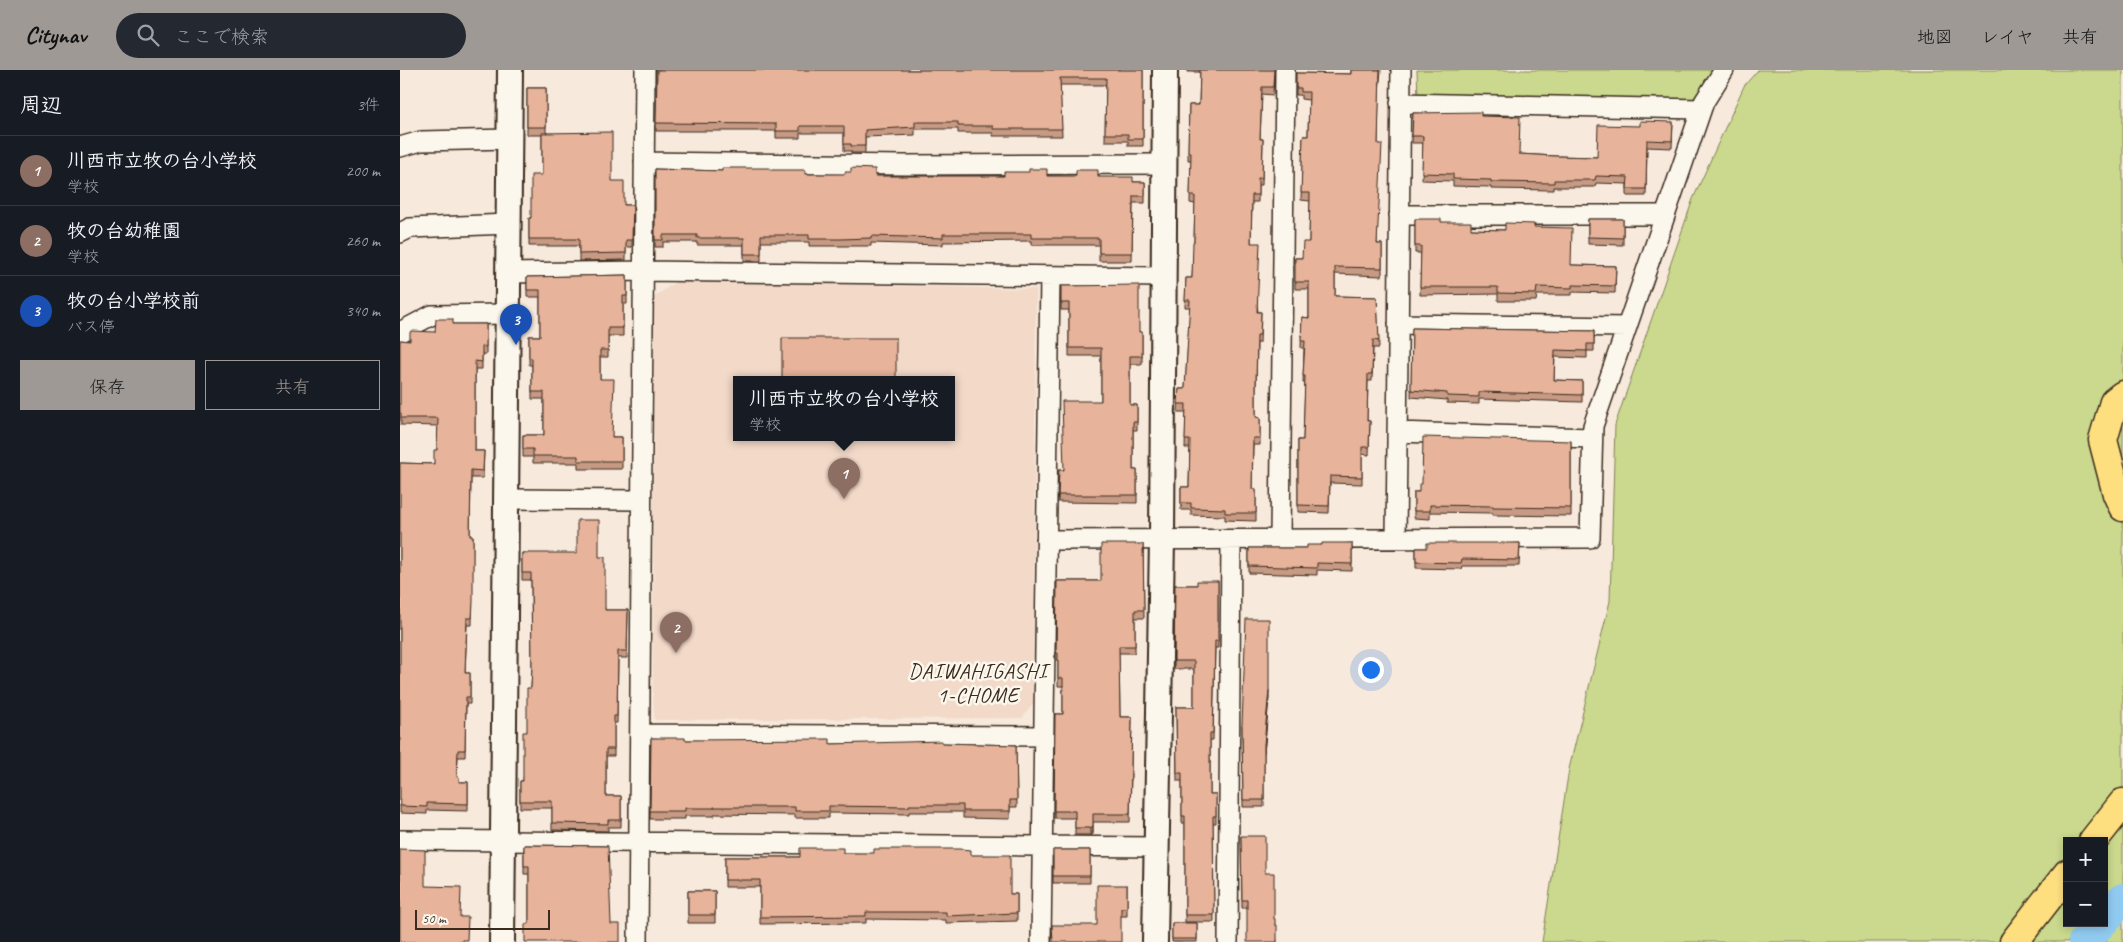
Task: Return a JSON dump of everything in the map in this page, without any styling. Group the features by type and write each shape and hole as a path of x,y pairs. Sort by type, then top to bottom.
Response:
{"highway":[{"path":"2123,395 2114,402 2103,440 2117,494 2123,507"},
{"path":"2096,837 2123,803"},
{"path":"2014,942 2063,879"}],"street":[{"path":"502,942 510,70"},
{"path":"638,942 645,70"},
{"path":"1155,942 1162,540 1166,70"},
{"path":"1280,539 1285,70"},
{"path":"1396,539 1400,70"},
{"path":"1046,540 1590,538 1593,426 1701,109 1724,70"},
{"path":"1400,103 1701,109"},
{"path":"400,147 421,141 509,139"},
{"path":"644,162 904,165 1164,164"},
{"path":"1399,215 1665,215"},
{"path":"400,233 410,228 508,224"},
{"path":"508,273 643,271 1163,277"},
{"path":"1041,942 1050,276"},
{"path":"400,332 432,315 508,314"},
{"path":"1398,324 1627,327"},
{"path":"1397,432 1592,438"},
{"path":"506,499 641,500"},
{"path":"1228,942 1231,540"},
{"path":"640,734 1044,736"},
{"path":"400,840 1156,846"}],"shaded area":[{"path":"677,281 1036,289 1033,704 1022,718 655,720 653,700 654,297"}],"green space":[{"path":"1417,70 1713,70 1690,104 1418,98"},
{"path":"1758,70 2123,70 2123,942 1542,942 1569,769 1610,601 1615,425 1693,199 1744,86"}],"building":[{"path":"657,70 1143,70 1143,139 1128,139 1128,134 1105,134 1106,78 1060,78 1062,129 993,129 993,126 958,126 958,122 915,122 915,127 865,130 865,146 851,146 851,144 844,144 844,126 800,126 800,131 776,131 776,124 656,123"},
{"path":"1200,70 1274,70 1273,87 1262,87 1260,139 1263,139 1262,178 1258,178 1258,195 1252,195 1251,243 1260,243 1257,312 1261,312 1260,335 1257,335 1256,383 1256,417 1260,418 1260,438 1253,438 1252,489 1256,489 1256,513 1225,513 1225,509 1191,508 1191,503 1181,503 1181,487 1189,487 1190,440 1185,440 1186,404 1178,404 1179,389 1185,389 1190,300 1185,300 1186,278 1192,278 1195,196 1190,196 1191,152 1188,152 1189,105 1199,105"},
{"path":"1351,70 1380,70 1378,144 1382,144 1377,244 1382,244 1382,268 1335,267 1335,296 1377,297 1379,341 1373,340 1372,374 1368,374 1367,421 1370,421 1369,447 1362,447 1362,477 1330,476 1329,506 1298,505 1298,440 1303,440 1305,376 1303,376 1305,341 1301,341 1302,317 1309,318 1309,282 1295,282 1295,258 1302,258 1303,242 1309,242 1310,193 1301,193 1303,136 1308,136 1309,92 1301,92 1301,88 1296,88 1296,73 1351,74"},
{"path":"527,88 546,88 546,127 527,127"},
{"path":"1481,112 1481,116 1520,117 1519,154 1597,157 1598,125 1640,126 1640,121 1673,122 1672,141 1647,140 1646,189 1627,189 1628,177 1596,176 1595,180 1554,180 1554,183 1491,182 1491,180 1453,179 1453,174 1422,173 1423,136 1412,136 1413,113"},
{"path":"612,132 612,181 624,181 624,205 633,205 632,240 626,240 626,253 579,254 579,239 529,239 531,175 542,175 542,133"},
{"path":"722,168 805,170 805,174 845,174 845,172 851,172 851,168 875,169 875,176 1004,176 1004,172 1029,172 1029,169 1047,169 1047,176 1076,176 1076,170 1098,170 1098,177 1133,177 1133,182 1145,182 1145,196 1133,196 1132,253 1099,253 1099,238 1031,238 1031,234 943,234 943,238 871,236 871,238 841,239 809,239 809,235 761,235 761,254 744,254 744,238 697,238 697,235 663,235 663,240 655,240 655,169 722,171"},
{"path":"1415,219 1441,219 1441,222 1471,222 1471,229 1505,230 1505,223 1534,224 1534,227 1572,228 1571,265 1616,266 1615,286 1572,285 1572,288 1537,287 1536,294 1498,293 1498,287 1420,287 1421,246 1415,246"},
{"path":"1588,219 1623,219 1623,238 1588,237"},
{"path":"627,275 627,296 623,296 623,328 608,328 608,350 600,350 600,379 614,379 612,437 622,437 622,461 578,461 578,456 533,456 533,449 523,449 523,435 544,435 544,392 532,392 532,358 529,358 529,336 540,336 540,290 527,290 527,277"},
{"path":"1139,285 1139,332 1142,332 1142,356 1130,356 1130,405 1137,405 1137,422 1133,422 1133,470 1137,470 1137,495 1058,495 1059,470 1064,470 1062,401 1101,401 1101,348 1069,348 1069,303 1061,303 1061,286"},
{"path":"436,319 453,319 453,324 486,324 486,347 482,346 482,362 475,361 475,451 484,451 483,471 471,470 470,536 473,536 473,602 472,618 467,618 465,673 470,673 470,697 466,697 465,750 458,750 457,777 459,777 459,782 468,782 468,804 427,803 427,807 400,806 400,463 434,464 434,450 437,450 438,418 401,418 400,340 410,341 410,332 412,331 435,332"},
{"path":"1412,328 1594,331 1594,344 1587,344 1587,351 1555,350 1554,380 1582,381 1582,395 1479,392 1479,397 1447,396 1447,393 1411,390"},
{"path":"782,338 896,338 896,376 782,376"},
{"path":"1423,437 1571,441 1571,508 1430,505 1430,511 1414,511 1414,492 1419,492 1419,484 1422,484"},
{"path":"577,520 599,520 599,557 605,557 605,610 628,610 627,651 618,651 617,716 614,716 614,749 606,749 606,796 621,796 621,820 608,820 608,824 552,823 552,801 520,801 520,781 523,781 523,732 527,732 527,688 531,688 532,667 531,573 522,573 522,553 577,553"},
{"path":"1322,543 1352,543 1352,564 1317,563 1317,568 1249,566 1249,548 1307,548 1307,545 1322,545"},
{"path":"1427,543 1520,543 1519,560 1462,559 1461,563 1416,562 1416,548 1427,548"},
{"path":"1101,544 1143,544 1144,610 1135,610 1135,646 1119,646 1120,717 1132,717 1130,814 1093,814 1093,826 1090,828 1075,828 1075,811 1054,811 1055,714 1063,714 1063,678 1058,678 1058,653 1056,653 1057,581 1101,581"},
{"path":"1197,581 1218,581 1218,641 1215,641 1213,733 1210,733 1210,794 1216,794 1216,816 1213,816 1214,915 1185,915 1185,816 1182,816 1182,773 1177,773 1176,707 1194,707 1194,661 1174,661 1175,585 1197,585"},
{"path":"1246,619 1269,619 1269,690 1264,745 1264,800 1243,800 1242,725"},
{"path":"651,738 685,738 685,740 830,739 830,744 942,741 942,743 1016,745 1017,800 1010,800 1010,811 963,811 963,805 909,805 909,807 829,806 829,811 795,811 795,807 714,807 685,808 685,811 650,811"},
{"path":"1241,836 1265,836 1265,873 1274,873 1274,919 1275,925 1277,925 1277,942 1247,942 1247,900 1242,900"},
{"path":"524,845 608,846 611,924 620,924 620,942 525,942 525,924 529,924 529,866 524,866"},
{"path":"800,848 843,848 843,853 874,853 874,849 960,849 971,850 971,855 1010,855 1010,894 1017,894 1017,913 946,916 946,912 866,912 866,916 760,917 760,880 725,880 725,857 800,857"},
{"path":"400,849 425,850 425,886 461,887 460,917 468,917 467,940 462,940 462,942 400,942"},
{"path":"1053,850 1090,850 1090,876 1053,876"},
{"path":"1097,885 1127,885 1127,908 1121,908 1121,942 1053,942 1052,925 1097,925"},
{"path":"688,891 715,891 715,915 688,915"},
{"path":"1172,923 1197,923 1197,939 1172,939"}],"waterway":[{"path":"2108,916 2123,899"},
{"path":"2084,942 2097,927"}],"place":[{"name":"牧の台小学校前","path":"516,345"},
{"name":"川西市立牧の台小学校","path":"844,499"},
{"name":"牧の台幼稚園","path":"676,653"}],"district":[{"name":"DAIWAHIGASHI 1-CHOME","path":"978,683"}]}
